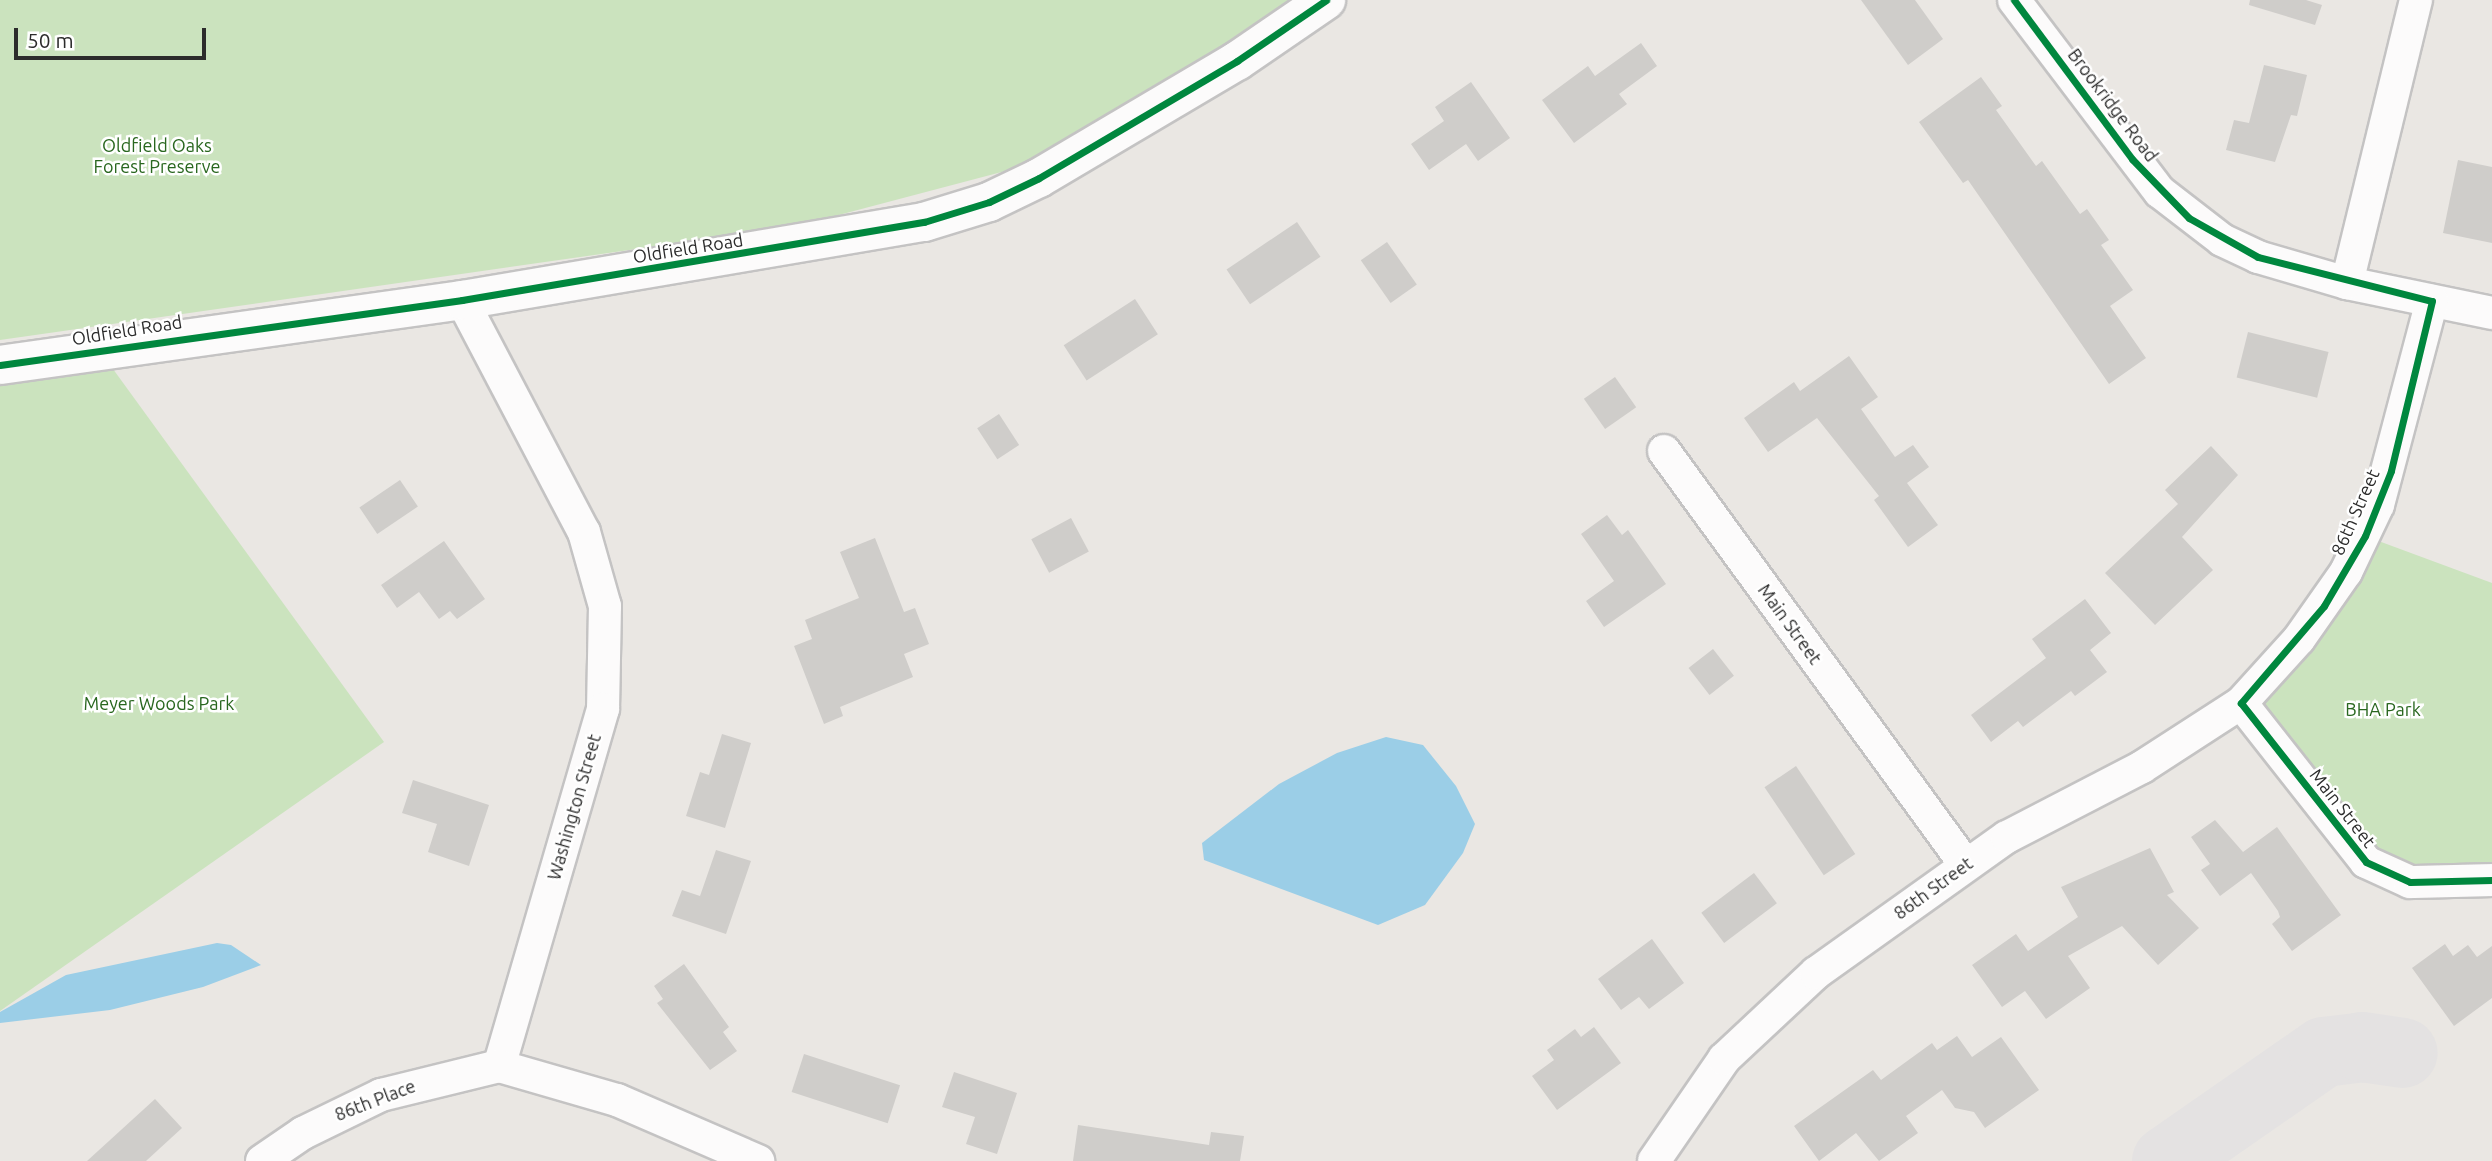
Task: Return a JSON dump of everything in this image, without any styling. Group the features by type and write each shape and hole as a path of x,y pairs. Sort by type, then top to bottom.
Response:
{"street":[{"name":"Oldfield Road","path":"0,365 462,300 828,242 989,202 1112,138 1326,0"},
{"name":"Brookridge Road","path":"2014,0 2132,159 2189,218 2258,257 2347,283 2492,313"},
{"path":"2347,283 2416,0"},
{"name":"Washington Street","path":"462,300 584,532 606,606 603,709 499,1066"},
{"name":"86th Street","path":"1654,1161 1705,1082 1761,1020 1965,864 2175,748 2241,703 2324,606 2365,536 2391,471 2432,300"},
{"name":"Main Street","path":"1664,451 1965,864"},
{"name":"Main Street","path":"2241,703 2366,862 2410,882 2492,880"},
{"path":"499,1066 617,1100 758,1161"},
{"name":"86th Place","path":"262,1161 303,1133 380,1095 499,1066"}],"green space":[{"name":"Oldfield Oaks Forest Preserve","path":"0,0 1293,0 1159,87 1013,169 797,226 0,340"},
{"name":"Meyer Woods Park","path":"105,358 384,742 0,1011 0,374"},
{"name":"BHA Park","path":"2365,536 2492,583 2492,880 2385,874 2241,703"}],"water":[{"path":"1386,737 1423,745 1456,786 1475,824 1463,853 1425,905 1378,925 1204,860 1202,843 1279,784 1337,753"},
{"path":"217,943 231,945 261,965 203,987 110,1010 0,1023 0,1012 66,975"}],"building":[{"path":"1861,0 1915,0 1943,39 1908,65"},
{"path":"2250,0 2306,0 2322,5 2315,25 2249,5"},
{"path":"1641,43 1657,66 1619,94 1627,104 1574,143 1542,100 1588,66 1595,76"},
{"path":"2264,65 2307,75 2297,116 2291,115 2275,162 2226,150 2234,120 2249,123"},
{"path":"1981,77 2002,106 1996,110 2036,166 2042,161 2080,214 2087,209 2109,240 2101,245 2133,290 2110,306 2146,358 2109,384 1968,180 1963,183 1919,122"},
{"path":"1471,82 1510,138 1478,161 1466,144 1429,170 1411,144 1444,121 1435,107"},
{"path":"2458,160 2492,167 2492,243 2443,233"},
{"path":"1297,222 1320,257 1250,304 1227,270"},
{"path":"1387,242 1417,285 1391,303 1361,260"},
{"path":"1135,299 1158,334 1087,381 1064,345"},
{"path":"2248,332 2329,352 2317,398 2237,378"},
{"path":"1849,356 1878,397 1861,409 1895,457 1913,445 1929,467 1907,483 1938,525 1908,547 1874,500 1879,496 1817,418 1768,452 1744,418 1794,382 1800,391"},
{"path":"1615,377 1636,407 1605,429 1584,399"},
{"path":"999,414 1019,445 997,459 977,428"},
{"path":"2211,446 2238,475 2182,537 2213,570 2155,625 2105,573 2178,504 2165,490"},
{"path":"400,480 418,507 377,534 359,507"},
{"path":"1607,515 1622,535 1628,530 1666,584 1604,627 1586,601 1614,581 1581,534"},
{"path":"1071,518 1089,552 1049,573 1031,539"},
{"path":"875,538 904,612 915,608 929,644 904,654 913,677 840,707 843,716 824,724 794,646 812,639 805,620 859,598 840,552"},
{"path":"444,541 485,599 457,619 450,611 439,619 419,592 397,608 381,585"},
{"path":"2085,599 2111,633 2090,650 2107,672 2075,696 2071,691 2023,727 2018,721 1991,742 1971,715 2046,658 2032,639"},
{"path":"1713,649 1734,676 1710,695 1689,668"},
{"path":"722,734 751,743 725,828 686,816 700,772 709,775"},
{"path":"1796,766 1855,854 1824,875 1764,787"},
{"path":"413,780 489,805 469,866 428,852 437,824 402,813"},
{"path":"2215,820 2243,852 2277,827 2341,915 2292,951 2272,924 2280,917 2278,911 2251,873 2220,896 2201,870 2210,864 2191,837"},
{"path":"2150,848 2174,892 2167,895 2199,928 2158,965 2122,926 2068,956 2090,988 2046,1019 2025,991 2002,1007 1972,965 2016,934 2028,951 2078,917 2061,887"},
{"path":"716,850 751,861 726,934 672,916 682,890 700,896"},
{"path":"1754,873 1777,903 1724,943 1701,913"},
{"path":"1652,939 1684,983 1649,1009 1639,997 1621,1010 1598,979"},
{"path":"2445,944 2453,956 2468,945 2477,957 2492,946 2492,998 2454,1026 2412,968"},
{"path":"684,964 729,1027 723,1032 737,1051 710,1070 657,1003 663,999 654,986"},
{"path":"1594,1027 1621,1063 1557,1110 1532,1076 1554,1060 1547,1050 1575,1029 1581,1037"},
{"path":"1957,1036 1972,1057 2001,1037 2039,1090 1985,1128 1974,1112 1955,1108 1942,1090 1906,1116 1918,1133 1879,1161 1856,1133 1819,1161 1794,1126 1873,1070 1881,1080 1932,1043 1937,1050"},
{"path":"804,1054 900,1085 888,1123 792,1092"},
{"path":"954,1072 1017,1093 997,1154 966,1144 975,1117 942,1107"},
{"path":"155,1099 182,1128 146,1161 87,1161"},
{"path":"1078,1125 1209,1145 1211,1132 1244,1136 1240,1161 1073,1161"}],"taxiway":[{"path":"2167,1161 2324,1052 2362,1047 2403,1053"}],"cycle path":[{"path":"0,365 462,300 924,222 989,202 1039,178 1237,61 1326,0"},
{"path":"2014,0 2132,159 2189,218 2258,257 2432,301 2391,471 2365,536 2324,606 2241,703 2366,862 2410,882 2492,880"}]}
